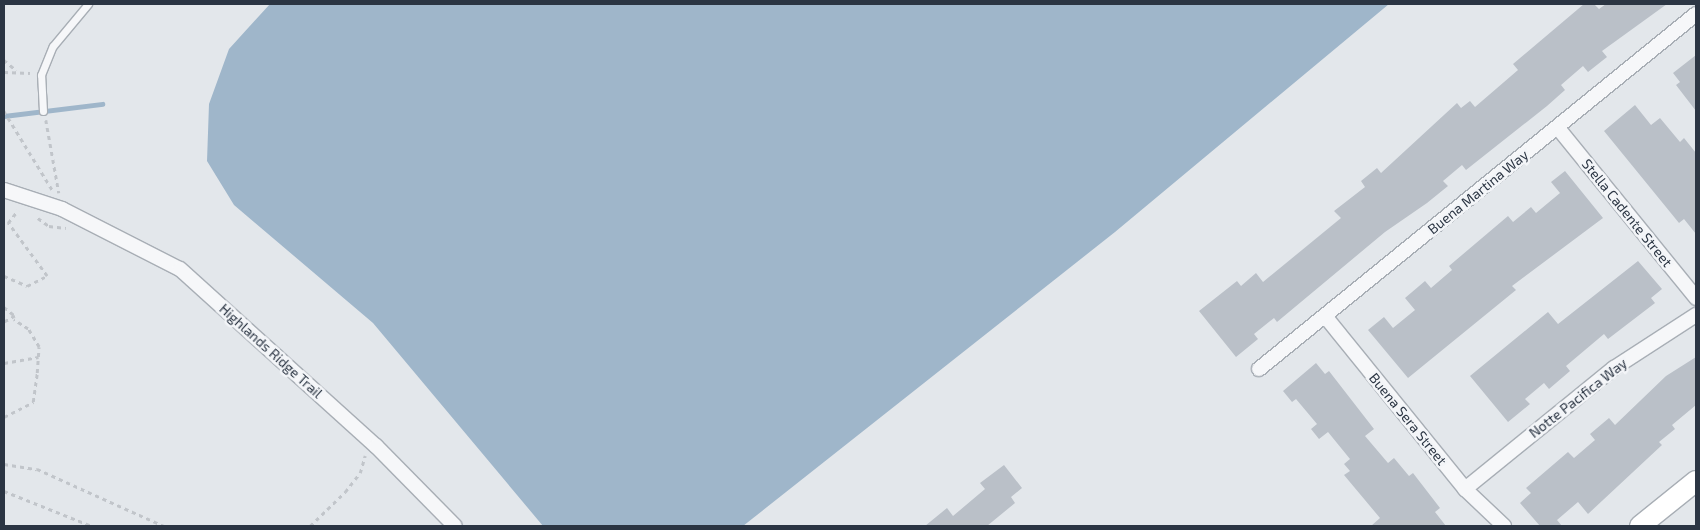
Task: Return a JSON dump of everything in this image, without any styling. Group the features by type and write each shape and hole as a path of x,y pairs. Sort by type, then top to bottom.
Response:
{"street":[{"name":"Buena Martina Way","path":"1259,369 1696,14"},
{"name":"Stella Cadente Street","path":"1558,128 1696,298"},
{"name":"Highlands Ridge Trail","path":"4,190 62,209 180,269 369,440 455,526"},
{"name":"Notte Pacifica Way","path":"1464,489 1614,368 1696,315"},
{"name":"Buena Sera Street","path":"1325,316 1464,489 1498,524"},
{"path":"1640,526 1696,481"}],"lane":[{"path":"43,111 41,75 52,46 88,4"}],"path":[{"path":"4,60 17,71"},
{"path":"4,72 17,71 41,75"},
{"path":"43,111 62,209"},
{"path":"4,307 15,314 14,320"},
{"path":"4,322 14,320 28,329 39,347 33,402 4,417"},
{"path":"4,363 38,356"},
{"path":"310,526 360,472 369,440"},
{"path":"4,464 37,468 164,526"},
{"path":"4,491 92,526"}],"water":[{"path":"270,4 1389,4 1115,232 743,526 543,526 373,323 234,205 207,161 209,104 229,49"}],"building":[{"path":"1584,4 1594,4 1599,9 1606,4 1667,4 1602,51 1607,57 1588,72 1583,66 1561,85 1565,90 1547,106 1466,170 1462,165 1443,181 1448,186 1427,203 1385,232 1277,322 1274,318 1254,334 1258,339 1236,357 1199,311 1237,281 1241,286 1256,273 1263,282 1341,218 1334,211 1365,187 1361,181 1377,168 1381,173 1457,103 1461,108 1470,101 1475,107 1518,70 1513,64"},
{"path":"1696,55 1696,111 1676,85 1680,82 1673,73"},
{"path":"1635,105 1651,125 1660,118 1680,142 1684,138 1696,153 1696,234 1684,219 1679,223 1604,131"},
{"path":"1565,171 1603,218 1512,286 1516,290 1408,378 1368,330 1384,317 1393,328 1415,310 1405,298 1425,281 1431,288 1452,270 1449,266 1508,216 1513,222 1531,207 1536,213 1560,193 1551,182"},
{"path":"1638,261 1662,289 1651,298 1655,303 1608,339 1604,334 1566,366 1570,371 1549,389 1544,383 1525,399 1530,404 1508,422 1470,376 1548,312 1558,324"},
{"path":"1696,357 1696,405 1672,425 1675,429 1659,442 1662,445 1588,514 1578,502 1557,520 1562,526 1540,526 1520,503 1531,493 1526,488 1568,452 1574,458 1595,440 1590,434 1609,418 1615,425 1666,376"},
{"path":"1316,363 1325,374 1329,371 1374,429 1365,436 1388,463 1394,458 1409,476 1413,473 1440,508 1435,512 1446,526 1371,526 1380,518 1344,475 1350,471 1344,464 1350,459 1328,432 1319,439 1311,429 1317,424 1296,399 1292,402 1283,391"},
{"path":"1004,465 1022,488 1011,497 1015,503 987,526 925,526 947,508 953,516 985,489 980,483"}],"waterway":[{"path":"4,116 102,104"}]}
